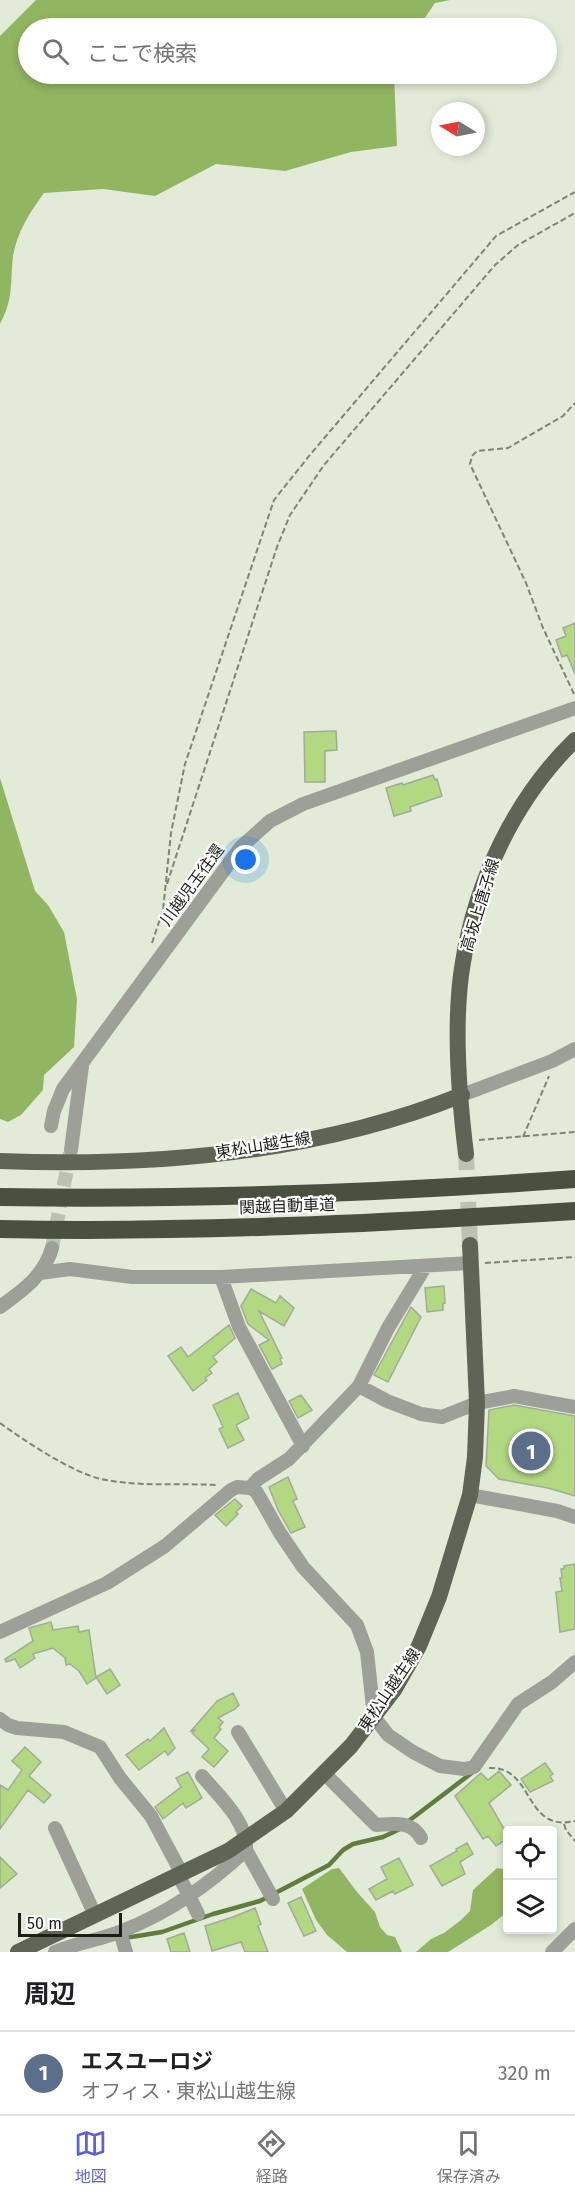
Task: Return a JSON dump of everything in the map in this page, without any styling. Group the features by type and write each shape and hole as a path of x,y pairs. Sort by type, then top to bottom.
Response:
{"highway":[{"name":"関越自動車道","path":"6,1197 305,1194 575,1179"},
{"name":"関越自動車道","path":"2,1230 297,1225 575,1210"}],"main road":[{"name":"高坂上唐子線","path":"462,1095 459,1004 463,962 478,903 492,860 527,798 561,754 575,740"},
{"path":"462,1095 466,1148"},
{"name":"東松山越生線","path":"0,1161 118,1161 174,1158 260,1148 357,1130 403,1117 462,1095"},
{"name":"東松山越生線","path":"18,1952 246,1844 286,1811 325,1774 351,1746 394,1690 419,1647 452,1559 470,1494 475,1457 477,1403 470,1245"}],"street":[{"name":"川越児玉往還","path":"51,1126 54,1110 63,1089 241,847 270,821 303,804 575,708"},
{"path":"462,1095 547,1063 575,1049"},
{"path":"71,1150 82,1064"},
{"path":"0,1307 25,1290 40,1273 48,1262 52,1248"},
{"path":"40,1273 70,1269 132,1277 221,1277 471,1263"},
{"path":"0,1632 107,1582 165,1546 218,1499 244,1487 289,1459 359,1386 388,1328 425,1267"},
{"path":"221,1277 238,1328 303,1446"},
{"path":"359,1386 387,1401 421,1414 442,1417 477,1403 514,1396 575,1407"},
{"path":"244,1487 256,1491 303,1567 357,1625 367,1652 374,1717 388,1735 422,1756 449,1768 474,1767 518,1704 552,1682 575,1662"},
{"path":"470,1494 557,1511 575,1517"},
{"path":"0,1719 17,1728 63,1732 100,1747 120,1778 151,1816 198,1914"},
{"path":"238,1732 286,1811"},
{"path":"325,1774 376,1826 397,1824 409,1826 416,1830 421,1838"},
{"path":"202,1776 232,1812 273,1899"},
{"path":"55,1828 95,1915"},
{"path":"55,1952 120,1932 153,1917 189,1896 229,1866 246,1844"},
{"path":"552,1952 575,1929"},
{"path":"120,1932 126,1952"}],"path":[{"path":"151,946 163,910 171,833 185,764 274,500 316,446 496,236 575,192"},
{"path":"166,887 277,547 290,515 324,465 495,265 518,245 575,213"},
{"path":"575,403 563,416 508,448 477,451 472,456 470,464 575,697"},
{"path":"523,1137 550,1074 547,1063"},
{"path":"466,1148 523,1137 575,1132"},
{"path":"471,1263 575,1257"},
{"path":"0,1423 19,1437 71,1466 99,1478 129,1483 244,1487"},
{"path":"474,1767 506,1769 513,1774 537,1809 547,1818 564,1823 575,1821"},
{"path":"564,1823 566,1830 575,1841"}],"green space":[{"path":"36,0 450,0 435,3 425,18 18,18"},
{"path":"18,18 18,84 394,84 397,146 351,152 285,171 216,164 155,196 103,189 44,193 29,215 18,239 13,256 8,306 0,324 0,36"},
{"path":"0,778 35,891 48,905 64,932 77,999 74,1047 44,1075 43,1090 21,1115 8,1122 0,1119"},
{"path":"339,1868 375,1912 380,1927 387,1935 395,1937 402,1952 347,1952 327,1935 316,1920 302,1889 332,1869"},
{"path":"497,1868 503,1869 503,1915 448,1952 416,1952 470,1911 473,1890"}],"building":[{"path":"575,623 575,674 567,655 562,657 556,640 566,636 563,628"},
{"path":"336,731 337,750 325,751 325,782 305,782 304,732"},
{"path":"433,775 435,780 437,779 442,796 410,807 411,811 394,816 386,788"},
{"path":"444,1286 443,1310 427,1312 425,1288"},
{"path":"251,1289 276,1303 280,1296 294,1308 284,1326 259,1311 282,1358 280,1359 282,1364 272,1369 259,1345 269,1340 248,1324 241,1306"},
{"path":"411,1307 421,1317 388,1382 374,1375"},
{"path":"229,1325 235,1338 213,1357 217,1362 209,1369 212,1373 193,1391 168,1356 181,1347 188,1357"},
{"path":"238,1393 249,1418 236,1425 244,1440 228,1448 219,1429 223,1427 213,1405"},
{"path":"301,1395 312,1410 298,1418 289,1401"},
{"path":"514,1405 575,1416 575,1496 548,1488 499,1479 486,1466 489,1410"},
{"path":"288,1477 297,1499 293,1501 305,1527 291,1533 278,1510 269,1487"},
{"path":"235,1499 242,1506 236,1512 238,1514 226,1526 215,1515"},
{"path":"575,1564 575,1629 560,1632 556,1592 562,1591 561,1569 564,1569 564,1566"},
{"path":"51,1622 53,1630 78,1626 79,1632 89,1630 96,1678 87,1684 79,1671 70,1664 66,1665 65,1658 53,1648 33,1654 35,1658 20,1668 15,1659 6,1662 5,1659 33,1641 29,1628"},
{"path":"110,1669 120,1685 107,1694 96,1677"},
{"path":"233,1693 239,1705 218,1718 223,1722 214,1738 228,1751 214,1767 202,1757 209,1749 192,1733 195,1730 191,1731 217,1701"},
{"path":"164,1728 175,1748 168,1755 165,1751 139,1770 126,1755 148,1739 150,1741"},
{"path":"25,1747 41,1762 29,1776 51,1795 44,1803 28,1790 0,1829 0,1785 8,1790 22,1770 12,1761"},
{"path":"545,1763 553,1774 550,1776 553,1781 530,1792 521,1779"},
{"path":"499,1771 511,1785 489,1803 503,1827 503,1842 496,1846 488,1836 483,1839 455,1796 481,1773 488,1780"},
{"path":"188,1772 202,1798 186,1808 183,1803 163,1819 155,1807 181,1787 176,1778"},
{"path":"467,1843 473,1854 460,1862 465,1874 442,1886 430,1866"},
{"path":"0,1857 17,1874 0,1888"},
{"path":"399,1858 413,1885 395,1894 393,1891 376,1900 369,1889 387,1879 381,1867"},
{"path":"301,1897 316,1931 304,1936 288,1903"},
{"path":"255,1908 261,1924 258,1926 268,1952 245,1952 241,1942 212,1951 205,1926"},
{"path":"184,1933 190,1952 171,1952 167,1939"}],"waterway":[{"path":"406,1823 473,1772"},
{"path":"125,1938 162,1932 260,1901 329,1865 343,1850 353,1844 383,1837 400,1829"}],"tunnel":[{"path":"52,1248 70,1153"},
{"path":"466,1154 470,1245"}],"place":[{"name":"エスユーロジ","path":"531,1451"}]}
